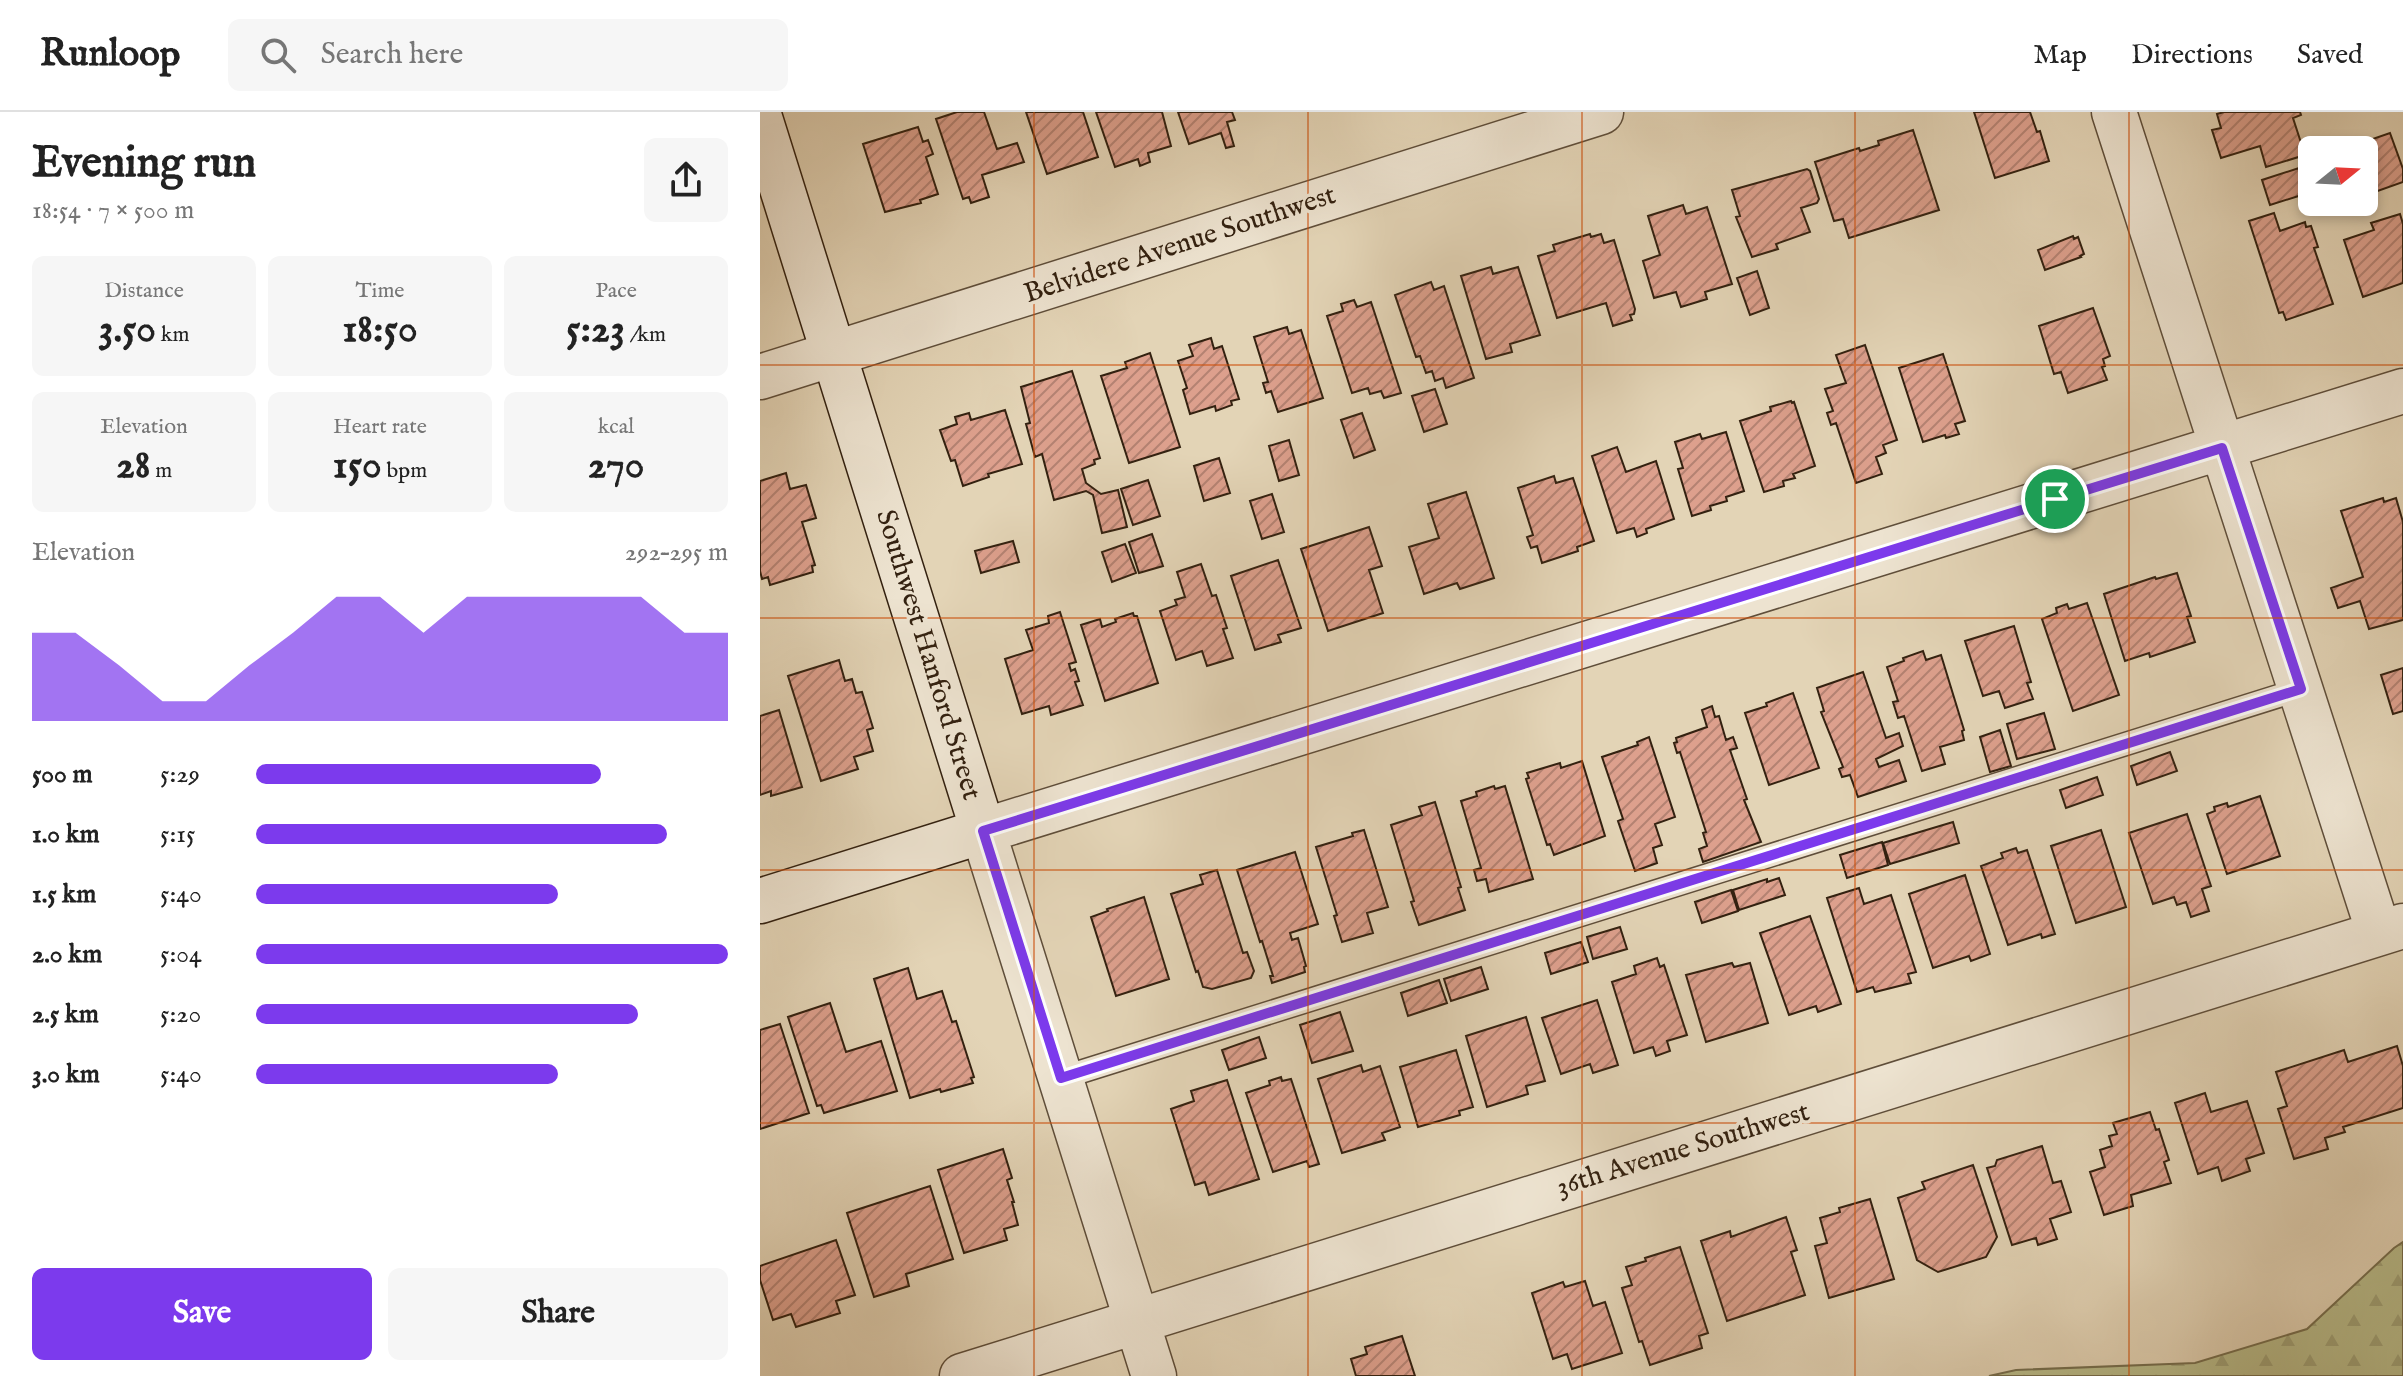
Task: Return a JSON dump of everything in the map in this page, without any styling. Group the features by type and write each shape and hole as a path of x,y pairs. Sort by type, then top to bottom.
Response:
{"street":[{"name":"Belvidere Avenue Southwest","path":"760,377 1601,112"},
{"path":"2114,112 2301,689 2391,929"},
{"name":"Southwest Hanford Street","path":"760,118 1154,1376"},
{"path":"760,901 2403,391"},
{"name":"36th Avenue Southwest","path":"962,1376 2391,929"}],"lane":[{"path":"1061,1078 2301,689"}],"green space":[{"path":"2403,1242 2403,1376 1989,1376 2016,1370 2195,1363 2307,1329"}],"building":[{"path":"957,112 984,112 997,149 1017,143 1024,162 982,175 989,197 971,203 969,197 963,199 936,119"},
{"path":"1026,112 1083,112 1098,157 1047,174"},
{"path":"1096,112 1162,112 1171,146 1148,153 1150,162 1140,166 1138,159 1115,167"},
{"path":"1178,112 1232,112 1235,120 1227,122 1234,146 1226,148 1221,133 1189,144"},
{"path":"1974,112 2030,112 2037,132 2040,131 2049,161 1995,178"},
{"path":"2300,112 2301,115 2293,118 2299,136 2298,157 2266,167 2260,146 2221,158 2212,130 2221,128 2217,114"},
{"path":"918,127 923,142 928,140 933,154 926,157 938,194 920,200 921,203 885,212 863,144"},
{"path":"1913,130 1939,210 1849,238 1843,219 1834,221 1815,162 1879,145 1878,141"},
{"path":"2390,133 2403,169 2403,182 2378,191 2378,137"},
{"path":"2298,168 2298,196 2270,205 2262,180"},
{"path":"1807,169 1819,199 1817,203 1801,208 1810,232 1776,244 1778,249 1752,257 1736,217 1740,216 1732,190"},
{"path":"1683,205 1686,214 1707,207 1732,284 1705,292 1707,299 1681,307 1676,292 1654,298 1643,261 1660,255 1648,216"},
{"path":"2274,213 2280,231 2305,222 2306,227 2311,226 2318,247 2314,248 2333,304 2286,320 2283,312 2279,313 2249,221"},
{"path":"2400,214 2403,224 2403,283 2363,297 2344,240 2374,230 2371,223"},
{"path":"1590,234 1591,237 1601,234 1604,243 1614,240 1635,309 1634,314 1630,315 1632,320 1613,326 1606,303 1557,318 1538,256 1555,251 1553,245"},
{"path":"2073,236 2074,239 2078,237 2084,254 2045,270 2038,250"},
{"path":"1491,267 1493,274 1518,267 1540,335 1510,344 1512,352 1486,359 1461,276"},
{"path":"1757,271 1769,308 1750,315 1737,278"},
{"path":"1431,282 1434,290 1444,286 1474,378 1446,388 1443,378 1435,381 1432,371 1426,373 1420,356 1416,357 1395,295"},
{"path":"1354,300 1357,307 1371,302 1401,393 1384,398 1381,391 1370,394 1368,388 1352,393 1327,316 1343,311 1341,304"},
{"path":"2093,308 2110,356 2103,359 2105,366 2102,367 2107,380 2068,393 2061,372 2054,374 2039,326"},
{"path":"1287,327 1289,334 1301,330 1323,398 1278,412 1271,391 1266,393 1263,383 1268,382 1254,337"},
{"path":"1211,338 1214,349 1222,346 1239,399 1216,411 1215,406 1190,414 1183,390 1187,388 1178,361 1193,356 1189,345"},
{"path":"1865,345 1897,440 1883,445 1886,453 1876,457 1882,474 1856,483 1836,423 1831,425 1827,413 1833,411 1825,389 1846,383 1836,355"},
{"path":"1150,353 1180,447 1129,463 1101,376 1127,368 1125,362"},
{"path":"1943,354 1965,421 1955,424 1959,434 1923,442 1899,368"},
{"path":"1072,371 1100,458 1094,460 1095,464 1082,469 1086,483 1101,494 1118,490 1127,527 1102,533 1093,495 1086,491 1054,500 1042,454 1035,457 1021,387"},
{"path":"1435,389 1447,424 1424,432 1412,396"},
{"path":"1794,402 1815,466 1793,474 1795,478 1783,481 1784,486 1764,492 1740,421"},
{"path":"1005,410 1022,464 988,474 989,477 963,486 955,460 951,461 940,430 957,424 955,417 969,413 971,420"},
{"path":"1362,413 1375,450 1354,458 1341,420"},
{"path":"1726,432 1744,491 1710,506 1711,510 1692,516 1678,469 1683,468 1675,442 1700,434 1702,439"},
{"path":"1289,440 1299,475 1279,481 1269,446"},
{"path":"1617,447 1626,472 1656,461 1674,519 1646,529 1647,533 1637,537 1634,528 1617,533 1592,456"},
{"path":"1219,458 1230,493 1204,501 1194,466"},
{"path":"786,473 790,489 806,485 816,518 802,522 815,565 812,566 813,572 770,585 768,577 762,579 760,571 760,481"},
{"path":"1554,476 1556,483 1573,478 1594,541 1577,547 1578,551 1542,563 1537,546 1531,548 1527,537 1533,535 1518,488"},
{"path":"1148,480 1160,516 1133,525 1121,489"},
{"path":"1466,492 1494,578 1460,589 1457,583 1424,594 1409,547 1439,538 1428,504"},
{"path":"1272,494 1284,532 1262,539 1250,501"},
{"path":"2383,498 2384,502 2396,498 2403,522 2403,620 2369,629 2360,601 2338,608 2331,588 2363,577 2341,511"},
{"path":"1369,527 1382,566 1369,570 1383,613 1328,631 1301,549"},
{"path":"1152,534 1163,566 1139,573 1129,542"},
{"path":"1013,541 1019,562 981,573 975,551"},
{"path":"1125,544 1136,573 1112,582 1102,552"},
{"path":"1278,560 1301,628 1278,635 1281,642 1255,650 1231,576"},
{"path":"1201,564 1212,596 1216,595 1233,658 1207,666 1202,651 1176,660 1160,611 1177,605 1175,600 1185,597 1177,572"},
{"path":"2177,573 2191,616 2187,617 2195,642 2150,657 2149,653 2125,661 2104,594"},
{"path":"2087,603 2119,695 2073,711 2042,619 2057,613 2056,608 2067,604 2069,609"},
{"path":"1060,612 1076,662 1069,664 1071,671 1075,669 1079,681 1075,682 1083,705 1051,715 1049,706 1022,714 1005,659 1033,650 1026,630 1049,623 1048,616"},
{"path":"1133,613 1137,616 1158,683 1105,701 1081,625 1100,619 1102,627"},
{"path":"2014,626 2033,699 2005,708 1999,691 1983,696 1965,641"},
{"path":"1923,651 1926,660 1941,655 1964,730 1964,740 1940,747 1945,764 1922,771 1904,716 1898,718 1893,702 1898,701 1887,667"},
{"path":"839,660 845,681 852,679 856,693 862,692 873,728 867,730 873,751 854,757 858,769 821,781 788,676"},
{"path":"2403,668 2403,711 2393,714 2381,675"},
{"path":"1863,672 1886,738 1899,733 1903,746 1876,759 1879,767 1899,760 1906,781 1858,797 1850,775 1842,777 1839,769 1843,767 1821,712 1824,711 1817,688"},
{"path":"1793,693 1819,768 1769,785 1745,713"},
{"path":"1712,706 1715,717 1719,716 1726,740 1733,737 1737,748 1730,750 1747,799 1744,800 1761,842 1703,862 1699,849 1707,846 1703,833 1706,832 1680,752 1677,753 1674,743 1677,742 1676,738 1707,727 1702,710"},
{"path":"779,710 802,787 771,796 771,791 760,795 760,716"},
{"path":"2044,713 2055,749 2017,759 2007,724"},
{"path":"2000,730 2011,766 1990,772 1980,737"},
{"path":"1649,737 1675,817 1655,824 1662,845 1653,848 1657,863 1635,871 1618,821 1623,819 1602,757 1638,745 1637,742"},
{"path":"2170,752 2177,771 2137,785 2131,766"},
{"path":"1582,761 1605,836 1554,855 1550,844 1547,845 1526,779 1529,778 1527,773 1560,763 1561,768"},
{"path":"2097,777 2103,795 2066,808 2060,790"},
{"path":"1494,786 1495,789 1505,786 1533,879 1489,892 1486,879 1477,881 1474,870 1481,868 1461,801"},
{"path":"2260,796 2280,856 2227,874 2207,814 2215,811 2214,807 2227,803 2228,807"},
{"path":"1435,802 1465,910 1419,925 1391,825 1422,815 1419,807"},
{"path":"2187,814 2211,886 2202,889 2209,911 2191,917 2186,902 2177,905 2174,897 2153,904 2129,833"},
{"path":"1953,822 1959,843 1890,864 1883,843"},
{"path":"1364,830 1388,907 1367,913 1373,933 1342,942 1316,847"},
{"path":"2101,830 2126,907 2076,923 2051,846"},
{"path":"1882,842 1888,865 1847,878 1840,855"},
{"path":"2016,848 2018,853 2027,850 2055,934 2042,938 2041,934 2008,945 1981,866 2003,858 2001,853"},
{"path":"1295,852 1318,924 1290,933 1292,940 1298,938 1305,972 1272,983 1270,976 1273,976 1237,870"},
{"path":"1217,870 1243,953 1247,952 1254,971 1251,978 1212,989 1203,987 1196,972 1171,894 1203,884 1200,875"},
{"path":"1965,875 1990,954 1971,961 1969,956 1933,968 1909,894"},
{"path":"1779,878 1785,895 1739,910 1733,890"},
{"path":"1859,888 1864,904 1891,895 1916,972 1908,974 1911,983 1875,992 1873,987 1857,992 1827,898"},
{"path":"1731,890 1738,911 1702,923 1695,902"},
{"path":"1144,897 1169,979 1116,996 1091,917"},
{"path":"1810,916 1841,1004 1818,1012 1816,1006 1789,1015 1760,933"},
{"path":"1620,927 1627,949 1593,959 1587,937"},
{"path":"1581,942 1588,962 1551,974 1545,953"},
{"path":"1657,958 1660,967 1664,965 1687,1035 1667,1041 1670,1051 1656,1056 1653,1047 1634,1053 1612,982 1636,974 1634,966"},
{"path":"1732,963 1734,967 1750,963 1768,1023 1706,1042 1686,975"},
{"path":"1481,967 1488,989 1451,1001 1444,979"},
{"path":"908,968 917,999 942,991 952,1022 956,1021 974,1077 971,1078 973,1083 910,1098 874,979"},
{"path":"1439,980 1447,1003 1408,1016 1401,993"},
{"path":"1597,1000 1618,1065 1593,1073 1590,1064 1561,1074 1542,1018"},
{"path":"830,1003 846,1052 881,1041 897,1091 824,1113 821,1105 817,1106 788,1017"},
{"path":"1340,1012 1353,1051 1312,1063 1300,1025"},
{"path":"1526,1017 1545,1081 1526,1086 1528,1094 1487,1107 1466,1036"},
{"path":"780,1024 809,1113 760,1129 760,1030"},
{"path":"1259,1037 1266,1058 1229,1070 1222,1050"},
{"path":"2397,1046 2403,1066 2403,1108 2343,1127 2345,1132 2325,1138 2328,1149 2294,1159 2278,1109 2287,1106 2276,1072 2344,1050 2348,1062"},
{"path":"1456,1050 1473,1107 1459,1111 1460,1115 1418,1127 1400,1067"},
{"path":"1361,1065 1363,1072 1380,1066 1400,1127 1382,1133 1385,1140 1342,1153 1318,1079"},
{"path":"1281,1077 1282,1081 1291,1079 1319,1164 1309,1167 1307,1161 1273,1172 1246,1093 1270,1085 1269,1081"},
{"path":"1227,1080 1259,1179 1209,1195 1205,1182 1195,1185 1171,1109 1194,1101 1191,1091"},
{"path":"2205,1093 2211,1112 2247,1101 2264,1153 2246,1159 2250,1171 2222,1181 2218,1167 2198,1174 2175,1103"},
{"path":"2150,1112 2169,1160 2164,1162 2171,1183 2131,1195 2133,1206 2104,1215 2090,1172 2105,1167 2100,1150 2112,1146 2109,1136 2117,1134 2113,1123"},
{"path":"2042,1146 2053,1183 2061,1181 2071,1212 2050,1219 2057,1239 2038,1245 2036,1238 2012,1245 1987,1168 1995,1166 1997,1160"},
{"path":"1003,1149 1012,1178 1007,1180 1018,1225 1004,1229 1007,1240 964,1253 938,1170"},
{"path":"1973,1165 1997,1237 1986,1257 1938,1272 1917,1260 1898,1198 1925,1189 1922,1182"},
{"path":"930,1186 953,1259 906,1274 909,1286 874,1297 847,1213"},
{"path":"1870,1199 1894,1279 1829,1298 1815,1246 1827,1243 1820,1218 1840,1212 1839,1208"},
{"path":"1786,1217 1797,1250 1791,1252 1805,1295 1727,1321 1701,1241 1730,1231 1731,1237"},
{"path":"836,1240 855,1295 836,1301 840,1313 796,1327 791,1314 773,1320 760,1280 760,1266"},
{"path":"1680,1247 1708,1333 1699,1336 1702,1348 1650,1365 1642,1341 1639,1342 1622,1288 1632,1285 1626,1267"},
{"path":"1585,1281 1593,1306 1605,1302 1622,1353 1572,1369 1567,1354 1553,1359 1532,1293 1563,1282 1565,1287"},
{"path":"1402,1336 1415,1376 1356,1376 1351,1359 1367,1354 1365,1347"}],"route":[{"path":"2222,448 2301,689 1061,1078 983,831 2055,499 2222,448"}]}
